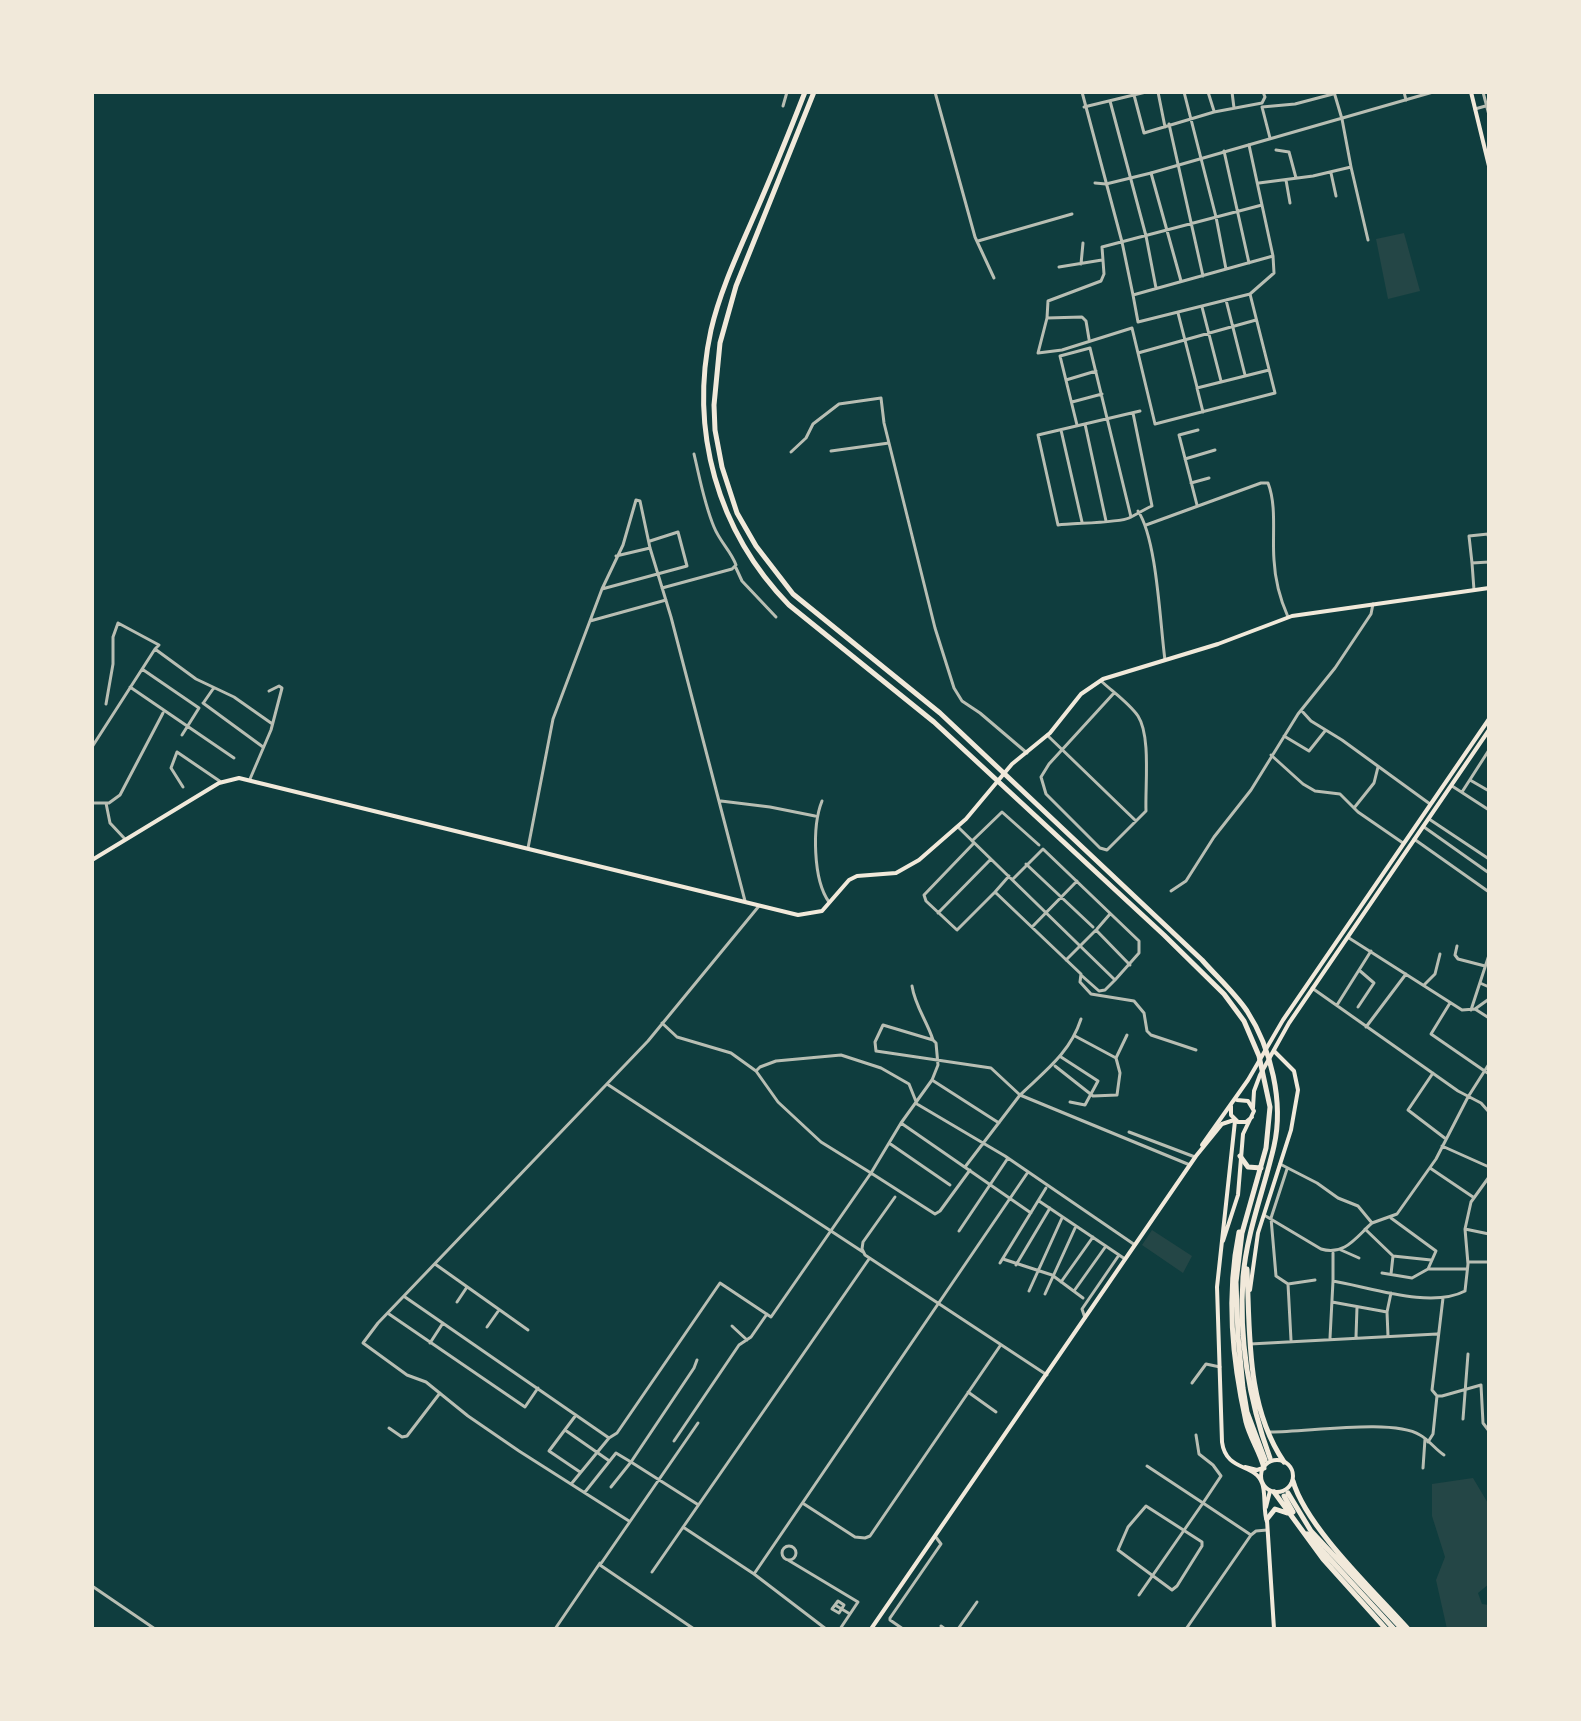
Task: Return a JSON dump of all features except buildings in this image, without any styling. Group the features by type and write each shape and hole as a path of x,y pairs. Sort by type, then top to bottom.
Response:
{"highway":[{"path":"805,92 720,300 706,356 703,406 713,473 731,522 760,571 789,605 934,722 1164,935 1224,994 1244,1021 1257,1050 1270,1084 1277,1102 1276,1135 1246,1255 1243,1298 1248,1373 1268,1459 1247,1412 1238,1336 1237,1271 1270,1120 1270,1084 1263,1043 1238,998 940,713 793,594 756,546 737,513 722,467 715,430 714,405 720,343 741,273 814,92"},
{"path":"1240,1156 1248,1167 1261,1168"},
{"path":"1248,1213 1240,1229 1233,1267 1231,1323 1247,1425 1264,1468"},
{"path":"1246,1255 1250,1344 1259,1402 1268,1432 1284,1462"},
{"path":"1293,1481 1297,1495 1313,1521 1405,1629"},
{"path":"1272,1492 1323,1559 1386,1629"},
{"path":"1394,1629 1306,1533 1286,1494 1311,1531 1405,1629"},
{"path":"1267,1521 1278,1509 1293,1519"}],"main road":[{"path":"1471,92 1488,162"},
{"path":"92,860 221,782 239,778 798,915 810,915 831,904 849,880 866,874 896,873 906,869 958,827 1012,764 1047,735 1081,694 1101,681 1218,644 1288,617 1489,588"},
{"path":"1196,1157 1283,1020 1489,719"},
{"path":"1220,1251 1238,1195 1244,1131 1252,1117 1257,1082 1273,1050 1347,936 1489,730"},
{"path":"1248,1296 1258,1233 1291,1130 1298,1083 1294,1071 1273,1050"},
{"path":"1253,1108 1242,1099 1232,1104 1230,1112 1234,1120 1216,1306 1223,1448 1235,1464 1254,1474 1272,1492"},
{"path":"871,1629 1190,1165 1222,1124 1234,1120 1246,1122 1252,1117"},
{"path":"1235,1464 1254,1469 1264,1468 1273,1461 1284,1462 1291,1468 1293,1481 1285,1490 1272,1492 1267,1500 1274,1629"},
{"path":"1264,1468 1262,1483 1267,1521"}],"street":[{"path":"783,106 787,92"},
{"path":"935,92 975,237 994,278"},
{"path":"1082,92 1122,242 1138,322"},
{"path":"1084,107 1146,92"},
{"path":"1158,92 1203,276"},
{"path":"1184,92 1202,157 1226,269"},
{"path":"1208,92 1214,112"},
{"path":"1232,92 1234,108"},
{"path":"1263,92 1262,105 1270,138"},
{"path":"1404,92 1406,100"},
{"path":"1095,183 1106,184 1151,173 1433,92"},
{"path":"1483,92 1489,115"},
{"path":"1134,95 1144,133 1214,112 1295,104 1334,93 1368,240"},
{"path":"1110,101 1146,236 1156,288"},
{"path":"1475,109 1488,105"},
{"path":"1249,145 1257,184 1262,205 1273,256 1274,273 1250,294 1138,322 1132,328 1062,350 1038,353 1047,318 1046,304 1050,299 1101,281 1104,274 1102,247 1262,205"},
{"path":"1276,150 1289,152 1296,178"},
{"path":"1224,151 1249,263"},
{"path":"1257,184 1351,167"},
{"path":"1151,173 1181,281"},
{"path":"1331,173 1336,196"},
{"path":"1286,180 1290,203"},
{"path":"978,241 1072,214"},
{"path":"1081,264 1083,243"},
{"path":"1133,295 1273,256"},
{"path":"1059,267 1102,260"},
{"path":"1132,328 1155,424 1275,393 1250,294"},
{"path":"1226,300 1245,375"},
{"path":"1201,306 1221,381"},
{"path":"1178,312 1203,412"},
{"path":"1047,318 1082,317 1086,321 1089,341"},
{"path":"1138,353 1256,320"},
{"path":"1078,426 1060,356 1090,348 1131,517"},
{"path":"1197,388 1269,370"},
{"path":"1066,380 1096,371"},
{"path":"1197,388 1200,399"},
{"path":"1072,402 1102,394"},
{"path":"791,452 806,438 816,421 839,404 881,398 889,443 935,628 954,688 962,701 1027,753"},
{"path":"1133,413 1152,506 1131,517 1058,525 1038,435 1140,411"},
{"path":"1085,424 1106,521"},
{"path":"1061,430 1082,522"},
{"path":"1197,505 1179,435 1198,430"},
{"path":"831,451 889,443"},
{"path":"1185,459 1215,450"},
{"path":"694,454 700,487 721,543 736,562 742,581 776,617"},
{"path":"1191,483 1209,478"},
{"path":"1146,525 1268,483 1272,500 1274,562 1280,599 1288,617"},
{"path":"528,848 553,719 602,589 623,545 636,500 640,501 648,542 721,801 745,901"},
{"path":"1138,511 1146,525 1165,660"},
{"path":"602,589 687,566 678,532 648,542"},
{"path":"1474,590 1469,536 1488,534 1489,541"},
{"path":"616,556 650,548"},
{"path":"1472,563 1489,562"},
{"path":"662,588 736,567"},
{"path":"590,621 666,600"},
{"path":"1171,891 1186,881 1214,837 1251,790 1301,710 1371,614 1373,604"},
{"path":"92,747 159,645 118,623 113,637 113,664 106,704"},
{"path":"155,649 213,689 234,697 271,723"},
{"path":"142,669 199,708"},
{"path":"1101,681 1137,714 1144,729 1146,811 1107,850 1100,848 1046,794 1041,777 1114,693"},
{"path":"250,780 282,688 279,686 269,691"},
{"path":"130,687 234,758"},
{"path":"182,735 213,689"},
{"path":"203,703 263,747"},
{"path":"1301,710 1308,719 1430,804"},
{"path":"92,803 116,799 128,783 164,711"},
{"path":"1284,736 1309,751 1325,731"},
{"path":"1047,735 1136,821"},
{"path":"1462,792 1489,750"},
{"path":"183,787 171,768 177,752 221,782"},
{"path":"1271,755 1303,784 1317,791 1340,794 1354,808 1403,843"},
{"path":"1354,808 1374,783 1378,767"},
{"path":"1470,780 1488,789"},
{"path":"1451,785 1489,809"},
{"path":"721,801 816,816"},
{"path":"822,801 816,816 817,858 823,893 831,904"},
{"path":"106,803 110,823 125,839"},
{"path":"995,892 1099,991 1105,990 1130,965 1139,953 1139,941 1043,849 995,892 957,930 926,901 924,895 1002,812 1039,845"},
{"path":"1428,818 1489,859"},
{"path":"1422,826 1489,873"},
{"path":"958,827 1115,980"},
{"path":"1414,839 1489,892"},
{"path":"938,913 991,859"},
{"path":"1026,864 1130,965"},
{"path":"1032,927 1077,881"},
{"path":"629,1521 506,1442 426,1382 407,1375 363,1343 607,1084 760,905"},
{"path":"1066,960 1110,914"},
{"path":"1347,936 1462,1010 1473,1010 1489,1018"},
{"path":"1457,946 1455,955 1458,959 1485,966"},
{"path":"1336,1006 1371,951"},
{"path":"1424,986 1435,974 1440,954"},
{"path":"1473,1010 1489,955"},
{"path":"1358,1007 1374,983 1359,970"},
{"path":"1081,974 1080,982 1091,994 1136,1002 1144,1013 1147,1031 1151,1035 1196,1050"},
{"path":"1366,1027 1406,974"},
{"path":"1480,983 1489,987"},
{"path":"572,1483 597,1451 617,1433 720,1283 771,1317 831,1232 932,1080 938,1061 936,1043 915,1002 912,986"},
{"path":"1312,988 1481,1103 1489,1112"},
{"path":"1473,1010 1489,999"},
{"path":"1450,1003 1431,1034 1489,1074"},
{"path":"965,1167 1020,1095 1061,1057 1075,1036 1081,1019"},
{"path":"662,1023 677,1037 731,1053 756,1071 778,1102 821,1142 935,1214 970,1170"},
{"path":"933,1040 883,1025 875,1042 876,1051 991,1068 1020,1095 1190,1165"},
{"path":"1054,1065 1090,1095 1117,1095 1120,1073 1116,1058 1127,1035"},
{"path":"1075,1036 1116,1058"},
{"path":"756,1071 776,1061 841,1055 881,1068 909,1084 917,1104 1008,1158 1135,1245"},
{"path":"1061,1057 1098,1081 1085,1105 1070,1102"},
{"path":"1264,1215 1321,1249 1332,1252 1341,1250 1372,1223 1397,1214 1430,1168 1489,1064"},
{"path":"1433,1073 1408,1110 1446,1139"},
{"path":"932,1080 1000,1124"},
{"path":"607,1084 1047,1375"},
{"path":"901,1123 1031,1213"},
{"path":"1129,1132 1196,1157"},
{"path":"889,1143 950,1185"},
{"path":"1442,1146 1489,1167"},
{"path":"959,1231 1008,1158"},
{"path":"1280,1164 1338,1198 1358,1206 1372,1223"},
{"path":"1287,1168 1271,1218 1276,1276 1288,1284 1315,1280"},
{"path":"1430,1168 1473,1198"},
{"path":"754,1574 1028,1172"},
{"path":"1333,1281 1412,1297 1443,1296 1465,1291 1468,1262 1465,1229 1469,1208 1489,1177"},
{"path":"1047,1187 1002,1261 1052,1275 1095,1304"},
{"path":"863,1252 863,1242 895,1197"},
{"path":"1039,1201 1125,1259"},
{"path":"1016,1265 1050,1208"},
{"path":"1029,1291 1063,1217"},
{"path":"1391,1218 1434,1249 1436,1253 1428,1269"},
{"path":"1045,1294 1076,1226"},
{"path":"1365,1229 1393,1256 1431,1260"},
{"path":"1465,1229 1489,1234"},
{"path":"1061,1282 1093,1237"},
{"path":"1074,1291 1106,1246"},
{"path":"1341,1250 1359,1258"},
{"path":"1330,1338 1332,1252"},
{"path":"1085,1318 1082,1309 1086,1299 1095,1291 1119,1255"},
{"path":"1391,1274 1393,1256"},
{"path":"652,1572 869,1259"},
{"path":"1468,1262 1489,1262"},
{"path":"435,1264 528,1330"},
{"path":"1382,1273 1412,1278 1428,1269 1468,1269"},
{"path":"1288,1284 1291,1341"},
{"path":"457,1302 467,1287"},
{"path":"1095,1291 1101,1295"},
{"path":"1388,1336 1387,1312 1391,1293"},
{"path":"1423,1468 1426,1441 1433,1434 1437,1396 1432,1390 1443,1296"},
{"path":"405,1297 609,1438"},
{"path":"1331,1301 1387,1312"},
{"path":"1356,1337 1357,1307"},
{"path":"487,1327 499,1310"},
{"path":"389,1314 525,1407 538,1388"},
{"path":"674,1441 739,1345 747,1340 767,1314"},
{"path":"430,1343 443,1323"},
{"path":"732,1326 747,1340"},
{"path":"1250,1344 1437,1334"},
{"path":"804,1504 855,1537 870,1536 1000,1346"},
{"path":"1463,1419 1468,1354"},
{"path":"611,1487 631,1462 697,1360"},
{"path":"1192,1383 1206,1364 1220,1367"},
{"path":"1437,1396 1489,1383"},
{"path":"1481,1385 1483,1423 1489,1431"},
{"path":"968,1392 996,1412"},
{"path":"389,1428 402,1437 407,1436 440,1393"},
{"path":"576,1415 549,1451 580,1472"},
{"path":"555,1629 698,1423"},
{"path":"1268,1432 1381,1427 1415,1433 1444,1455"},
{"path":"565,1430 609,1461"},
{"path":"1139,1595 1221,1476 1199,1454 1196,1435"},
{"path":"585,1492 616,1453 697,1504"},
{"path":"1147,1466 1251,1535"},
{"path":"1146,1506 1185,1529 1200,1539 1202,1546 1172,1590 1118,1550 1128,1527 1146,1506"},
{"path":"682,1526 754,1574 826,1629"},
{"path":"1186,1629 1251,1535 1267,1530"},
{"path":"903,1629 890,1618 941,1544 935,1536"},
{"path":"788,1560 858,1602 840,1629"},
{"path":"600,1563 604,1570 694,1629"},
{"path":"92,1586 155,1629"},
{"path":"835,1605 838,1601 844,1605 841,1609 850,1615"},
{"path":"958,1629 977,1602"}],"shaded area":[{"path":"1404,233 1420,291 1388,299 1376,239"},
{"path":"1152,1230 1192,1256 1183,1273 1142,1245"},
{"path":"1473,1478 1489,1505 1489,1584 1478,1593 1482,1604 1489,1605 1489,1629 1447,1629 1436,1580 1445,1557 1432,1516 1432,1484"}]}
